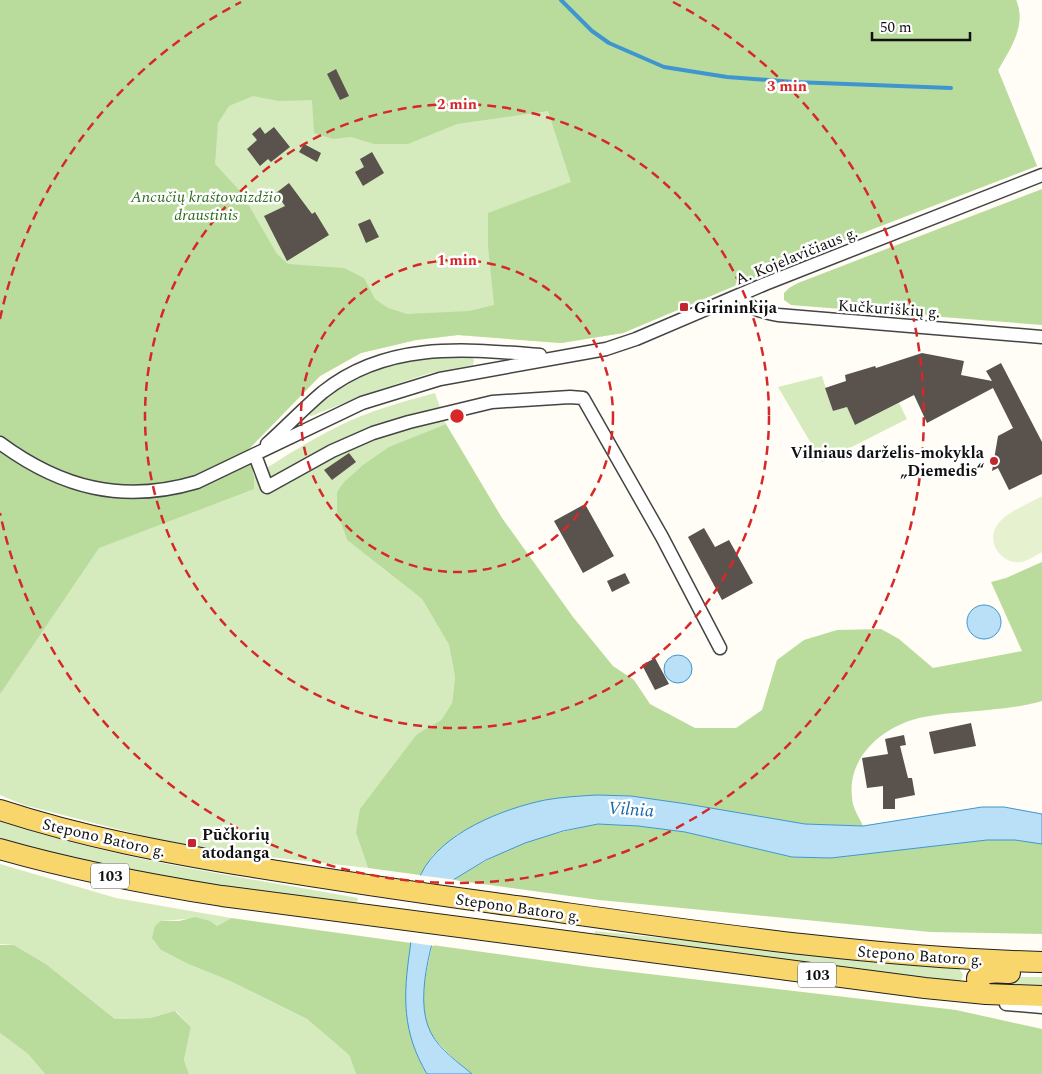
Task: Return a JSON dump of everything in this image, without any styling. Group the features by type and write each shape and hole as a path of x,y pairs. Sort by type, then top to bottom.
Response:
{"main road":[{"name":"Stepono Batoro g.","path":"0,810 61,828 146,848 359,885 841,949 1042,962"},
{"name":"Stepono Batoro g.","path":"0,849 49,863 137,882 222,896 862,980 986,994 1042,996"},
{"path":"986,994 979,988 977,983 977,978 981,974 990,972 1021,973 1042,971"}],"street":[{"name":"A. Kojelavičiaus g.","path":"0,443 39,469 77,485 113,491 157,491 176,488 197,482 255,456 332,416 362,403 448,377 606,349 636,339 742,294 1042,175"},
{"name":"Kučkuriškių g.","path":"742,294 751,307 778,316 1042,337"},
{"name":"A. Kojelavičiaus g.","path":"255,456 324,392 351,374 383,360 414,353 452,350 491,351 560,357"},
{"path":"255,456 267,487 332,451 373,433 409,422 492,402 570,397 583,398 662,537 720,648"},
{"path":"986,994 1002,1004 1042,1007"}],"green space":[{"name":"Ancučių kraštovaizdžio draustinis","path":"0,0 1016,0 1020,19 1016,36 998,70 1037,166 839,242 623,333 561,343 458,335 416,340 361,353 320,376 248,450 254,476 305,444 349,421 385,407 435,393 446,424 424,433 337,492 337,512 347,540 422,599 449,645 455,677 452,703 441,720 417,734 356,833 368,868 234,853 152,838 24,805 0,795"},
{"name":"Ancučių kraštovaizdžio draustinis","path":"0,0 1016,0 1020,19 1016,36 998,70 1037,166 839,242 623,333 561,343 458,335 416,340 361,353 320,376 248,450 254,477 254,489 99,548 0,694","holes":["253,96 279,101 312,100 314,133 333,139 351,137 374,144 408,144 457,124 548,111 571,182 488,213 488,246 494,305 469,311 407,314 388,308 375,299 364,278 344,268 288,264 277,254 241,192 215,164 218,123 229,106"]},
{"path":"1042,189 1042,325 791,305 784,300 784,293 798,283"},
{"path":"468,356 474,360 473,365 430,373 375,391 311,416 309,415 309,411 335,392 361,377 389,365 427,357"},
{"path":"822,376 833,411 847,407 855,425 899,403 907,419 822,462 778,387"},
{"path":"446,424 502,518 573,617 613,666 634,680 650,704 695,728 736,728 762,710 777,660 804,640 837,630 881,629 899,639 933,668 1022,651 991,582 1006,578 1042,562 1042,701 1028,705 924,717 910,721 883,734 863,755 856,768 852,782 853,804 863,826 805,824 631,796 597,795 545,800 498,814 458,834 433,855 420,875 368,868 356,833 360,809 417,734 441,720 452,703 455,677 449,645 422,599 347,540 337,512 337,492 344,482 363,465 389,447"},
{"path":"1042,496 1042,552 1024,561 1015,562 1009,560 999,553 993,542 993,535 998,523 1009,514"},
{"path":"0,821 44,835 133,857 358,898 357,902 247,891 81,861 0,841"},
{"path":"598,824 638,826 685,832 792,857 831,858 987,840 1015,840 1042,844 1042,934 930,932 599,900 453,880 498,854 526,842"},
{"path":"0,864 116,898 231,918 217,926 210,922 196,919 161,921 161,950 307,1019 349,1055 356,1074 189,1074 184,1060 191,1027 176,1011 150,1018 115,1019 46,964 14,945 0,944"},
{"path":"195,917 210,921 217,926 231,918 411,943 406,994 407,1010 413,1042 427,1074 356,1074 349,1055 307,1019 161,950 152,938 155,926 161,921 179,921"},
{"path":"595,931 959,968 963,975 960,983 647,943 595,935"},
{"path":"0,945 14,945 46,964 115,1019 150,1018 175,1011 191,1027 184,1060 189,1074 45,1074 28,1054 0,1033"},
{"path":"432,945 590,967 956,1010 1042,1029 1042,1074 472,1074 442,1047 427,1026 423,1004 425,980"},
{"path":"995,977 1042,977 1042,990 991,987 987,980"},
{"path":"0,1033 28,1054 45,1074 0,1074"}],"water":[{"path":"984,605 996,610 1001,622 996,634 984,639 972,634 967,622 972,610"},
{"path":"678,655 688,659 692,669 688,679 678,683 668,679 664,669 668,659"},
{"name":"Vilnia","path":"597,795 631,796 805,824 863,826 982,807 1004,807 1042,814 1042,844 1015,840 987,840 831,858 792,857 685,832 638,826 598,824 563,831 525,843 486,860 453,880 449,887 428,961 424,1000 426,1017 431,1033 439,1045 472,1074 427,1074 413,1043 409,1028 406,1013 406,982 419,879 430,859 443,846 474,825 510,810 545,800"}],"pier":[{"path":"417,875 457,880 451,888 434,946 408,942"}],"building":[{"path":"336,69 349,96 340,100 327,74"},
{"path":"260,127 265,134 274,127 290,147 271,162 268,159 260,166 247,149 257,140 252,134"},
{"path":"304,144 321,153 317,162 299,152"},
{"path":"372,152 384,173 363,186 355,172 364,167 360,159"},
{"path":"289,183 312,214 315,212 329,235 287,261 264,216 285,206 276,193"},
{"path":"370,219 379,237 366,243 358,224"},
{"path":"922,353 964,361 961,375 992,381 986,371 1001,363 1042,442 1042,474 1009,490 998,468 992,471 998,436 1013,428 993,388 927,423 914,395 855,425 847,407 833,411 825,388 846,381 845,375 875,366 876,368"},
{"path":"349,453 356,462 332,480 324,470"},
{"path":"585,504 614,556 583,573 554,521"},
{"path":"704,528 715,547 729,540 753,583 722,600 688,537"},
{"path":"625,573 630,583 612,592 607,581"},
{"path":"655,658 669,684 655,690 642,665"},
{"path":"971,723 976,746 934,754 929,732"},
{"path":"904,735 906,745 900,746 908,778 912,778 915,795 895,799 895,809 883,809 883,786 867,788 862,758 888,754 885,739"}],"waterway":[{"path":"561,0 592,31 609,43 664,67 727,77 794,82 951,88"}],"place":[{"name":"Girininkija","path":"684,307"},
{"name":"Vilniaus darželis-mokykla „Diemedis“","path":"994,461"},
{"name":"Pūčkorių atodanga","path":"192,843"}]}
